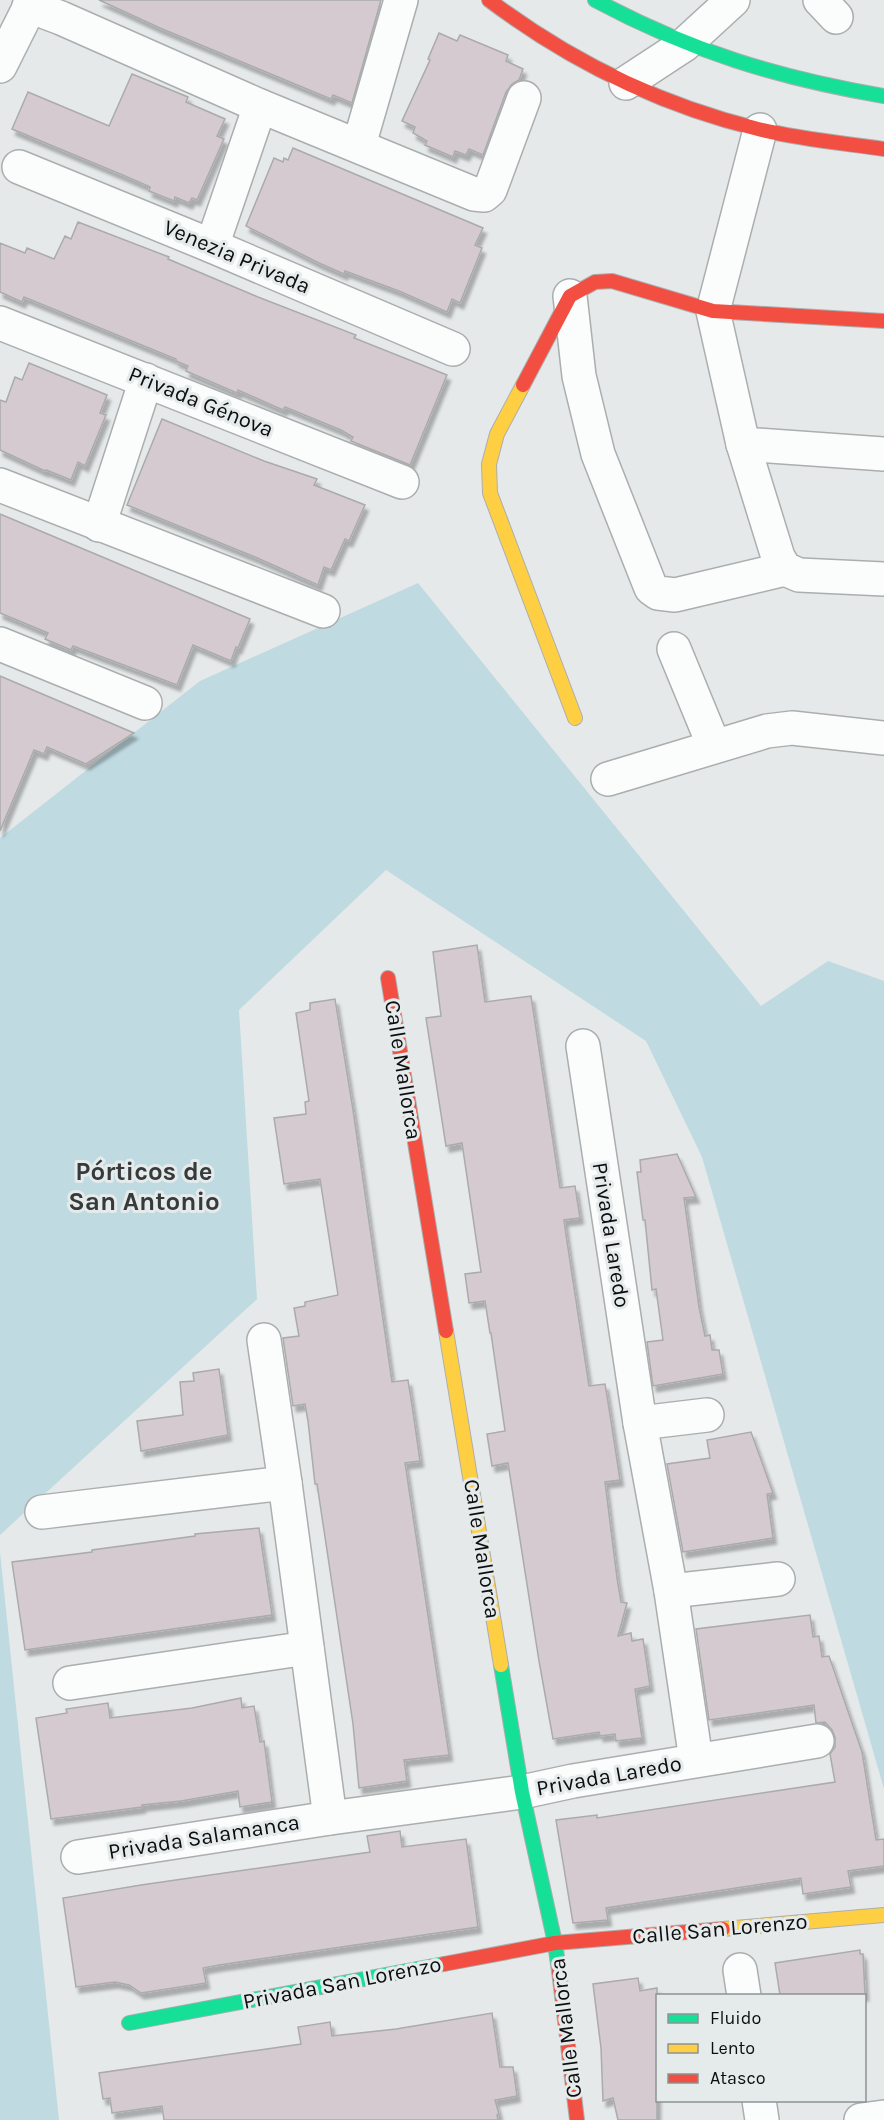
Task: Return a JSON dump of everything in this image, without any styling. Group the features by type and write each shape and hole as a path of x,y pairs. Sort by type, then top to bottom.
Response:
{"street":[{"path":"359,146 401,0"},
{"path":"489,0 516,22 572,56 626,83 711,117 760,129 884,148"},
{"path":"595,0 635,23 684,45 777,75 884,96"},
{"path":"626,83 684,45 733,0"},
{"path":"0,66 31,3 260,106 474,195 484,195 490,190 524,98"},
{"path":"213,246 260,106"},
{"path":"760,129 713,311 743,444 778,557 785,569"},
{"name":"Venezia Privada","path":"19,167 213,246 453,349"},
{"path":"575,718 490,493 489,464 497,434 570,296 595,282 612,281 713,311 884,321"},
{"path":"570,296 579,376 598,454 651,588 658,593 675,595 785,569 799,575 884,579"},
{"name":"Privada Génova","path":"0,324 402,482"},
{"path":"99,525 146,380"},
{"path":"743,444 884,454"},
{"path":"0,485 323,611"},
{"path":"0,644 145,703"},
{"path":"674,649 714,746"},
{"path":"608,779 767,730 792,728 884,738"},
{"name":"Calle Mallorca","path":"388,978 522,1792 555,1943 577,2120"},
{"name":"Privada Laredo","path":"582,1046 640,1423 671,1591 696,1760"},
{"name":"Privada Salamanca","path":"264,1340 330,1818"},
{"path":"640,1423 708,1415"},
{"path":"42,1512 285,1483"},
{"path":"671,1591 778,1579"},
{"path":"70,1683 308,1648"},
{"name":"Privada Laredo","path":"522,1792 573,1781 817,1741"},
{"name":"Privada Salamanca","path":"78,1857 330,1818 522,1792"},
{"name":"Calle San Lorenzo","path":"555,1943 884,1915"},
{"name":"Privada San Lorenzo","path":"129,2023 555,1943"},
{"path":"759,2102 762,2120"},
{"path":"861,2120 884,2117"}],"shaded area":[{"path":"418,583 761,1006 828,961 884,981 884,1789 702,1157 646,1041 386,870 239,1010 257,1299 0,1535 0,838 200,681"},
{"path":"0,1552 59,2120 0,2120"}],"building":[{"path":"99,0 381,0 352,103 333,95 331,99 160,28"},
{"path":"439,33 457,41 460,35 508,55 506,61 523,69 519,80 512,84 506,92 483,155 469,149 466,155 455,151 453,157 425,145 427,141 413,133 415,127 402,121 430,60 428,59"},
{"path":"132,74 188,97 186,102 225,119 217,136 224,139 197,200 192,198 189,203 175,197 174,201 149,191 150,187 12,129 28,92 109,126"},
{"path":"293,148 483,228 475,245 482,248 460,303 452,299 447,312 345,271 344,274 246,226 274,158 283,162 284,158 288,160"},
{"path":"78,222 169,257 168,259 258,297 356,335 354,338 447,375 410,465 351,441 353,437 341,430 285,407 283,410 238,390 237,393 186,371 188,366 176,359 24,297 22,302 0,292 0,243 25,253 27,248 54,259 65,236 71,239"},
{"path":"29,363 107,395 100,413 106,415 85,466 78,462 71,480 45,471 0,450 0,400 6,402 15,377 22,380"},
{"path":"162,419 264,461 317,479 314,485 365,505 349,541 345,539 331,570 324,567 318,585 127,505"},
{"path":"0,514 250,619 231,661 193,645 177,685 73,646 71,650 45,639 48,633 0,613"},
{"path":"0,676 134,733 86,764 47,747 44,754 34,750 0,831"},
{"path":"477,945 485,1002 531,996 560,1188 575,1186 580,1218 564,1220 589,1386 605,1384 620,1480 605,1482 621,1602 627,1603 618,1636 631,1633 632,1641 643,1639 650,1686 635,1689 642,1738 616,1741 615,1734 600,1736 599,1732 553,1739 508,1463 492,1466 487,1434 505,1431 491,1333 485,1301 469,1303 465,1274 481,1272 462,1143 446,1146 426,1018 441,1016 433,952"},
{"path":"335,999 392,1382 408,1380 413,1412 420,1461 405,1463 449,1755 404,1760 407,1781 359,1788 353,1724 317,1484 315,1484 308,1421 305,1404 293,1406 283,1338 299,1336 294,1308 305,1306 305,1302 338,1295 320,1179 284,1184 274,1118 306,1114 305,1102 309,1101 296,1013 310,1010 310,1003"},
{"path":"677,1154 696,1197 684,1198 705,1336 710,1335 712,1350 719,1350 723,1374 653,1386 647,1342 663,1340 656,1289 652,1290 645,1220 643,1220 637,1172 641,1172 640,1160"},
{"path":"219,1369 228,1435 141,1451 137,1421 183,1415 180,1382 194,1381 193,1373"},
{"path":"751,1432 773,1493 767,1494 773,1538 683,1552 667,1464 710,1458 707,1440"},
{"path":"259,1528 272,1615 25,1650 12,1562 92,1552 92,1550 195,1536 195,1534"},
{"path":"810,1615 813,1637 819,1636 822,1657 829,1656 862,1752 876,1840 884,1839 884,1866 848,1871 851,1887 803,1894 801,1878 606,1908 608,1920 573,1923 556,1820 597,1815 597,1818 835,1782 830,1754 835,1747 835,1737 825,1722 816,1723 814,1705 709,1720 696,1629"},
{"path":"241,1698 242,1708 254,1706 260,1742 264,1741 272,1802 240,1807 238,1791 51,1819 36,1718 67,1713 66,1709 108,1703 110,1718 192,1708"},
{"path":"400,1831 402,1847 466,1839 478,1927 203,1968 206,1983 141,1993 129,1985 115,1982 76,1987 63,1898 370,1852 367,1836"},
{"path":"860,1950 860,1954 863,1954 865,1994 780,1994 775,1963"},
{"path":"638,1978 640,1991 657,1988 657,2120 618,2120 613,2098 603,2101 601,2048 593,1984"},
{"path":"492,2013 500,2067 513,2067 517,2096 495,2100 499,2114 497,2115 498,2120 164,2120 162,2106 112,2113 110,2098 103,2099 99,2073 301,2044 298,2027 330,2022 332,2036 396,2029"}],"traffic: fast":[{"path":"595,0 665,34 735,60 807,81 884,96"},
{"path":"501,1665 522,1792 559,1971"},
{"path":"129,2023 444,1964"}],"traffic: slow":[{"path":"523,385 497,434 489,464 490,493 575,718"},
{"path":"446,1331 501,1665"},
{"path":"723,1929 884,1915"}],"traffic: jam":[{"path":"489,0 551,43 651,94 758,129 884,149"},
{"path":"523,385 570,296 595,282 612,281 713,311 884,321"},
{"path":"388,978 446,1331"},
{"path":"444,1964 555,1943 723,1929"},
{"path":"559,1971 577,2120"}],"district":[{"name":"Pórticos de San Antonio","path":"144,1186"}]}
